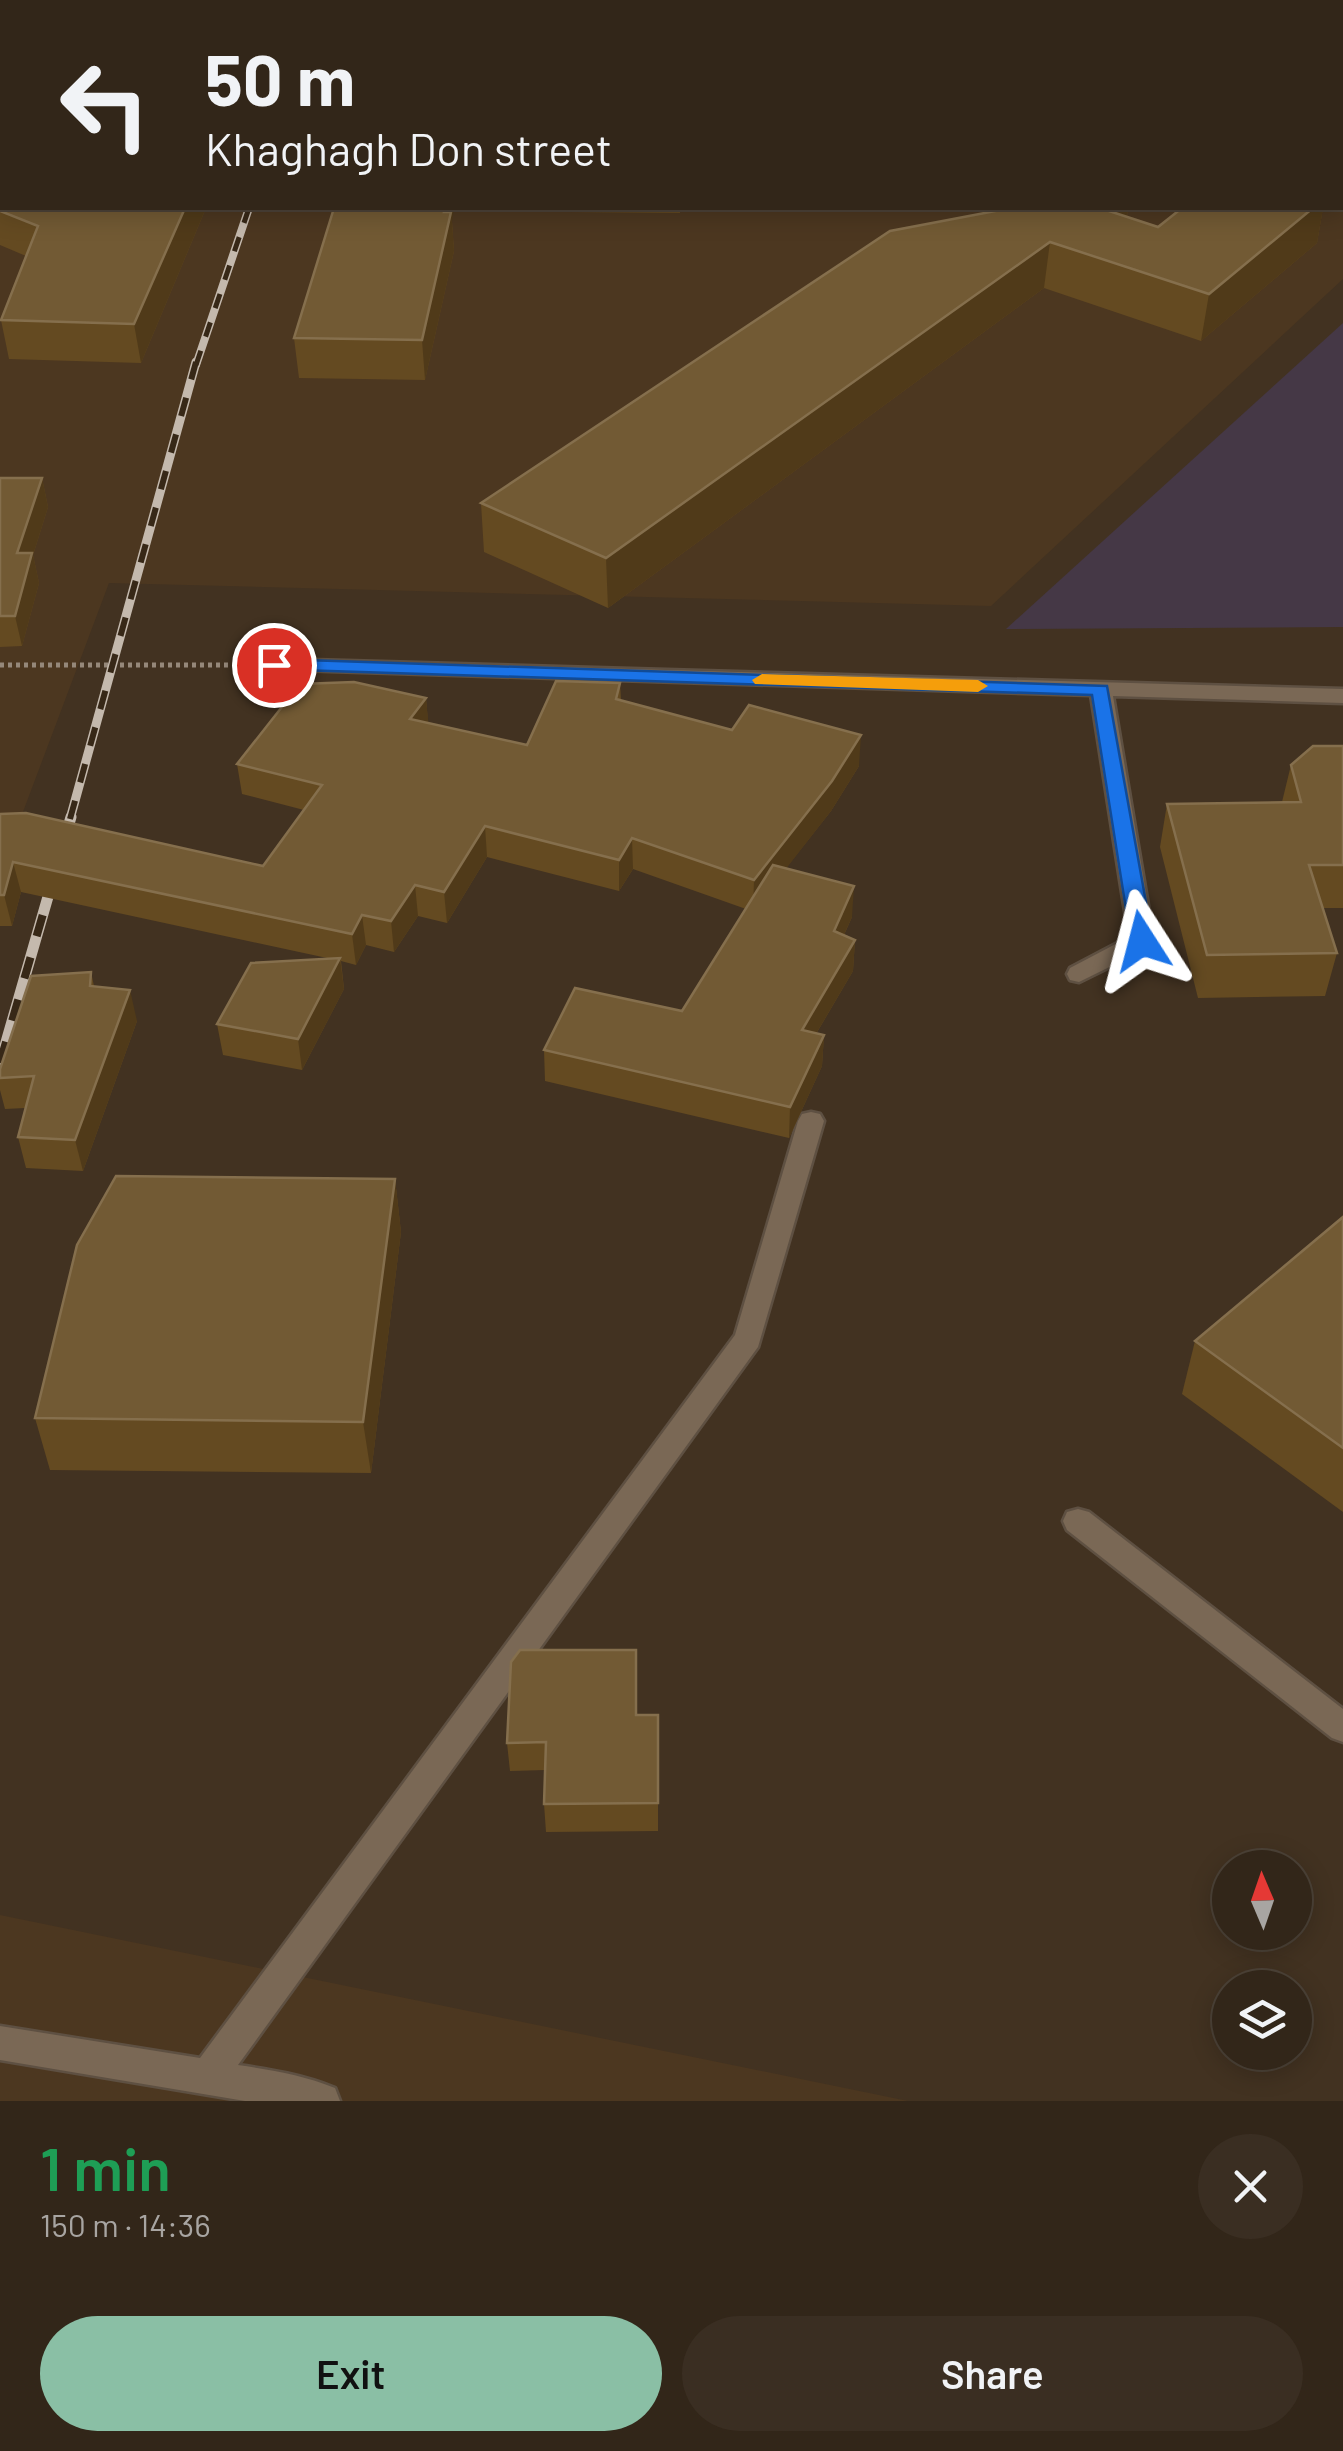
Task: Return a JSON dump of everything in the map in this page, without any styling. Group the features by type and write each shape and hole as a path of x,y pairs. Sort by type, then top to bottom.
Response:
{"street":[{"path":"274,665 1343,696"},
{"path":"1078,974 1142,941 1100,690"},
{"path":"207,2078 748,1340 811,1121"},
{"path":"1078,1521 1343,1728"},
{"path":"0,2043 292,2092 322,2101"}],"path":[{"path":"0,666 274,665"}],"shaded area":[{"path":"0,210 1343,210 1343,279 991,606 109,583 0,873"},
{"path":"1343,323 1343,627 1006,629"},
{"path":"0,1915 908,2101 0,2101"}],"building":[{"path":"184,210 134,324 1,320 38,226 0,211"},
{"path":"333,210 451,212 422,340 294,338"},
{"path":"1000,210 1106,210 1158,227 1179,210 1311,210 1209,294 1050,242 606,558 481,503 890,231"},
{"path":"0,478 42,478 17,553 32,553 15,616 0,616"},
{"path":"556,681 620,683 616,699 732,730 749,705 861,735 832,781 754,880 632,838 619,860 485,826 444,892 415,885 391,921 362,915 352,934 13,862 4,895 0,895 0,814 26,813 263,866 322,785 237,764 300,684 354,682 426,698 410,719 527,745"},
{"path":"1313,746 1343,746 1343,865 1309,865 1337,953 1207,955 1167,804 1301,802 1291,765"},
{"path":"773,865 854,886 834,931 855,940 802,1030 824,1035 790,1107 544,1050 575,988 682,1011"},
{"path":"340,958 298,1039 217,1024 251,963"},
{"path":"91,972 90,986 130,990 75,1140 18,1137 34,1076 0,1078 0,1069 31,976"},
{"path":"116,1176 395,1179 363,1422 35,1418 77,1245"},
{"path":"1343,1217 1343,1448 1195,1341"},
{"path":"520,1650 636,1650 636,1715 658,1715 658,1803 544,1804 546,1742 507,1743 511,1662"}],"railway":[{"path":"196,365 248,210"},
{"path":"70,819 196,362"},
{"path":"0,1063 71,817"}],"slow traffic":[{"path":"762,680 978,686"}],"route":[{"path":"274,665 1100,690 1142,941"}]}
